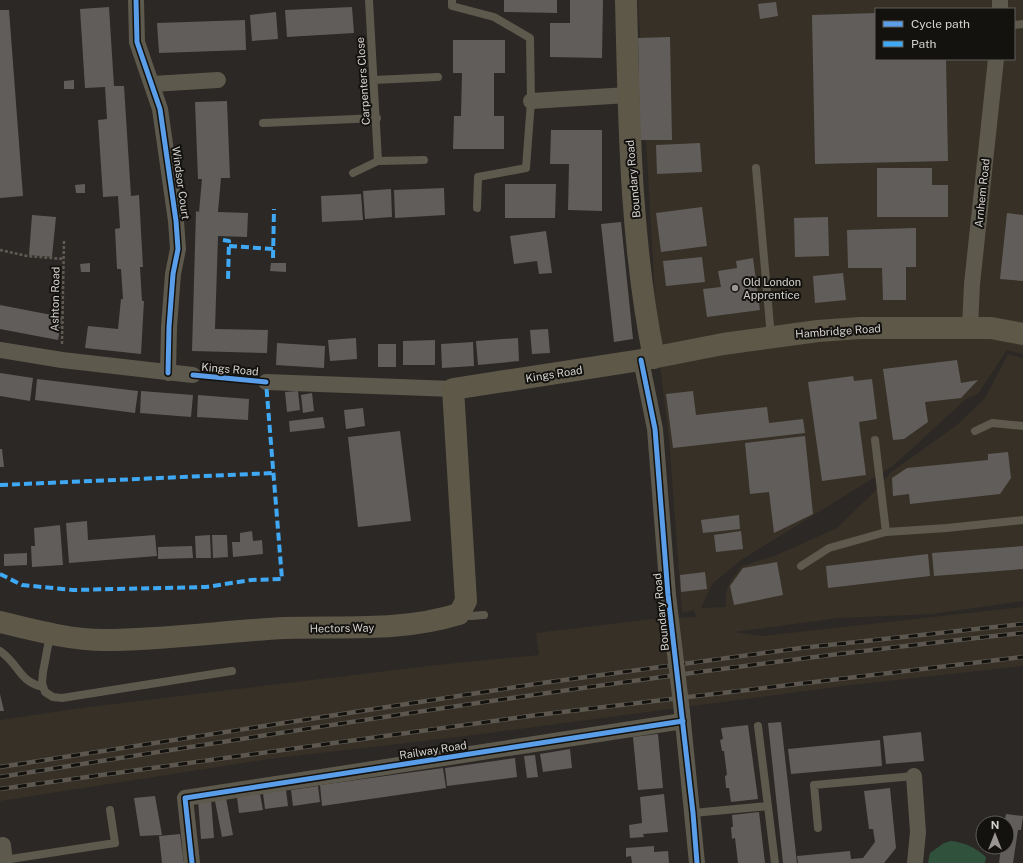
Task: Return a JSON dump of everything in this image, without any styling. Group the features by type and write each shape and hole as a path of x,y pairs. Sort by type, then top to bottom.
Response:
{"main road":[{"name":"Boundary Road","path":"626,0 628,95 635,208 648,359"},
{"name":"Hambridge Road","path":"648,359 771,337 860,328 990,328 1023,334"},
{"name":"Kings Road","path":"453,389 648,359"},
{"path":"453,389 466,601 459,614"},
{"name":"Hectors Way","path":"0,622 50,634 103,640 156,638 249,630 393,627 459,614"}],"street":[{"name":"Windsor Court","path":"136,0 137,42 160,108 176,221 178,249 172,291 168,373"},
{"name":"Arnhem Road","path":"970,328 972,284 996,60"},
{"path":"152,84 218,80"},
{"path":"531,101 628,95"},
{"name":"Kings Road","path":"0,350 62,360 193,375"},
{"name":"Boundary Road","path":"648,359 668,595 683,717 693,813 696,863"},
{"name":"Kings Road","path":"266,382 453,389"},
{"name":"Railway Road","path":"192,863 185,798 683,717"},
{"path":"914,776 918,832 915,863"}],"lane":[{"name":"Carpenters Close","path":"369,0 377,118 378,161"},
{"path":"452,0 452,6 494,17 530,38 531,101 526,168 478,177 477,208"},
{"path":"374,80 438,77"},
{"path":"263,122 377,118"},
{"path":"353,173 378,161 424,160"},
{"path":"756,168 771,337"},
{"path":"975,431 992,423 1023,426"},
{"path":"875,440 886,532"},
{"path":"800,566 829,548 886,532 947,528 1023,520"},
{"path":"459,614 471,616 484,615"},
{"path":"50,634 43,672 45,692 53,697 62,698 232,672"},
{"path":"0,651 10,657 26,681 44,687"},
{"path":"758,726 775,863"},
{"path":"818,828 814,785 914,776"},
{"path":"693,813 768,806"},
{"path":"4,856 115,843 110,810"}],"path":[{"path":"0,250 26,256 64,259"}],"shaded area":[{"path":"638,0 1023,0 1023,354 1007,350 978,394 966,399 893,466 741,560 712,584 701,608 726,607 726,592 731,580 742,566 777,555 837,528 875,491 890,473 957,425 985,398 1008,354 1023,358 1023,601 932,614 839,618 734,632 762,636 1023,607 1023,666 843,686 466,736 269,759 0,801 0,720 81,708 437,665 539,655 536,633 653,619 696,617 694,610 682,613 669,439 658,348"}],"green space":[{"path":"951,841 966,844 975,849 975,855 983,855 986,857 985,863 928,863 930,853 944,843"}],"building":[{"path":"504,0 557,0 557,13 504,12"},
{"path":"570,0 603,0 602,58 550,57 550,23 570,23"},
{"path":"776,2 778,16 760,19 758,4"},
{"path":"109,7 114,86 124,86 131,196 139,195 143,267 140,267 142,301 144,301 141,354 85,348 88,326 118,329 121,299 123,299 121,269 117,269 115,229 120,228 118,196 103,197 98,120 107,119 105,87 85,88 80,9"},
{"path":"352,7 354,33 287,37 285,10"},
{"path":"0,10 9,10 23,196 0,198"},
{"path":"276,12 278,39 252,41 250,15"},
{"path":"875,13 875,60 946,60 948,161 815,164 812,15"},
{"path":"245,20 246,50 159,53 157,23"},
{"path":"670,37 672,140 640,140 638,38"},
{"path":"453,40 505,40 505,73 494,73 494,116 504,116 504,149 453,149 454,116 461,116 462,73 453,73"},
{"path":"74,80 74,89 64,89 64,81"},
{"path":"227,101 230,178 221,178 218,212 248,213 247,237 218,236 215,329 268,330 267,353 192,351 196,211 199,212 202,179 198,179 195,102"},
{"path":"551,130 602,130 602,211 568,210 569,164 550,164"},
{"path":"700,143 702,172 657,174 656,145"},
{"path":"877,168 932,168 932,185 948,185 948,217 877,217"},
{"path":"85,184 85,193 76,193 75,185"},
{"path":"505,184 556,184 555,218 505,218"},
{"path":"444,188 445,215 395,218 394,190"},
{"path":"391,189 392,217 365,219 363,191"},
{"path":"361,194 363,220 322,222 321,196"},
{"path":"702,207 707,246 661,252 656,213"},
{"path":"1007,213 1023,215 1023,281 1000,279"},
{"path":"32,215 56,217 52,257 29,255"},
{"path":"828,217 829,256 795,257 794,218"},
{"path":"621,222 633,339 614,342 601,224"},
{"path":"916,228 916,267 906,267 906,300 883,300 882,268 848,268 847,230"},
{"path":"546,231 552,273 539,274 537,261 514,264 510,236"},
{"path":"702,257 705,282 666,286 663,261"},
{"name":"Old London Apprentice","path":"753,258 760,310 707,317 703,289 721,287 718,271 737,268 736,261"},
{"path":"90,263 90,272 81,272 80,264"},
{"path":"271,263 286,263 286,272 270,271"},
{"path":"843,273 846,300 815,303 813,276"},
{"path":"0,305 62,317 58,340 0,329"},
{"path":"548,329 550,353 532,354 530,330"},
{"path":"356,338 357,359 330,361 328,340"},
{"path":"518,338 519,361 478,365 476,341"},
{"path":"435,340 435,365 403,365 403,341"},
{"path":"473,342 474,366 442,368 441,344"},
{"path":"277,343 325,346 324,368 276,365"},
{"path":"378,344 396,344 396,367 378,367"},
{"path":"957,360 961,383 978,380 961,398 925,402 928,422 904,439 893,440 883,369"},
{"path":"0,373 33,378 30,401 0,396"},
{"path":"853,376 854,381 872,379 877,419 859,422 866,475 822,481 808,382"},
{"path":"37,379 138,391 135,413 35,400"},
{"path":"141,391 193,395 191,417 140,413"},
{"path":"298,391 300,410 287,412 285,392"},
{"path":"693,391 696,415 767,407 769,423 803,419 805,433 673,448 666,394"},
{"path":"312,393 314,411 303,413 301,395"},
{"path":"198,395 249,399 248,420 197,417"},
{"path":"363,408 365,426 346,429 344,410"},
{"path":"323,417 325,428 290,432 289,421"},
{"path":"400,431 411,521 358,527 348,437"},
{"path":"805,436 813,514 774,533 769,492 750,494 745,443"},
{"path":"0,449 2,449 4,467 0,467"},
{"path":"1008,452 1011,478 1000,494 910,504 909,494 893,496 892,478 907,468 988,460 988,454"},
{"path":"739,515 740,529 703,533 701,520"},
{"path":"87,521 88,540 155,535 157,556 69,563 66,523"},
{"path":"60,525 63,565 32,567 31,546 35,546 34,528"},
{"path":"252,531 253,541 262,540 263,554 233,557 232,542 240,542 240,533"},
{"path":"741,531 743,549 716,552 714,535"},
{"path":"210,535 211,558 196,558 195,536"},
{"path":"212,535 227,535 228,557 213,558"},
{"path":"192,546 193,558 158,559 158,547"},
{"path":"1023,546 1023,569 934,576 932,553"},
{"path":"27,553 27,565 4,566 4,554"},
{"path":"928,554 930,576 828,588 826,566"},
{"path":"777,562 783,595 734,605 730,586 743,568"},
{"path":"705,572 707,589 681,592 680,575"},
{"path":"0,694 4,711 0,711"},
{"path":"781,722 797,863 783,863 768,723"},
{"path":"748,725 758,799 731,802 729,788 726,788 725,776 727,775 724,751 722,751 720,740 723,739 721,728"},
{"path":"921,732 924,761 886,764 883,736"},
{"path":"658,734 663,788 638,790 633,737"},
{"path":"880,740 882,766 791,774 788,749"},
{"path":"570,749 572,768 543,772 540,754"},
{"path":"535,755 538,777 527,778 524,756"},
{"path":"515,758 517,777 447,786 445,768"},
{"path":"443,768 446,788 322,806 320,785"},
{"path":"318,786 320,802 293,806 291,790"},
{"path":"890,788 896,848 884,863 798,863 797,856 850,851 851,859 863,858 875,842 873,829 869,829 864,791"},
{"path":"286,790 288,806 265,809 263,793"},
{"path":"260,794 263,810 239,813 237,797"},
{"path":"664,794 668,832 643,834 644,837 630,838 629,825 642,823 640,797"},
{"path":"155,796 162,835 140,836 134,798"},
{"path":"226,798 233,835 222,837 215,801"},
{"path":"211,799 214,838 201,839 198,800"},
{"path":"759,812 765,863 738,863 735,838 732,839 732,815"},
{"path":"1015,815 1023,816 1021,830 1018,830 1015,850"},
{"path":"180,834 184,863 162,863 159,836"},
{"path":"654,846 654,852 668,851 669,863 632,863 631,856 626,857 626,848"},
{"path":"1000,855 1014,855 1013,863 999,863"}],"railway":[{"path":"0,767 542,683 801,648 1023,624"},
{"path":"0,777 510,698 766,663 1023,633"},
{"path":"0,789 537,715 1023,657"}],"marked path":[{"path":"273,258 274,209"},
{"path":"223,240 229,241 228,280"},
{"path":"229,246 273,249"},
{"path":"0,574 22,585 73,590 206,587 251,580 282,579 266,382"},
{"path":"0,485 274,473"}],"cycle path":[{"path":"136,0 137,42 160,109 176,221 178,249 173,274 169,327 168,373"},
{"path":"641,360 655,429 668,595 693,813 697,863"},
{"path":"193,375 266,382"},
{"path":"192,863 185,798 683,721"}],"place":[{"name":"Old London Apprentice","path":"735,288"}]}
